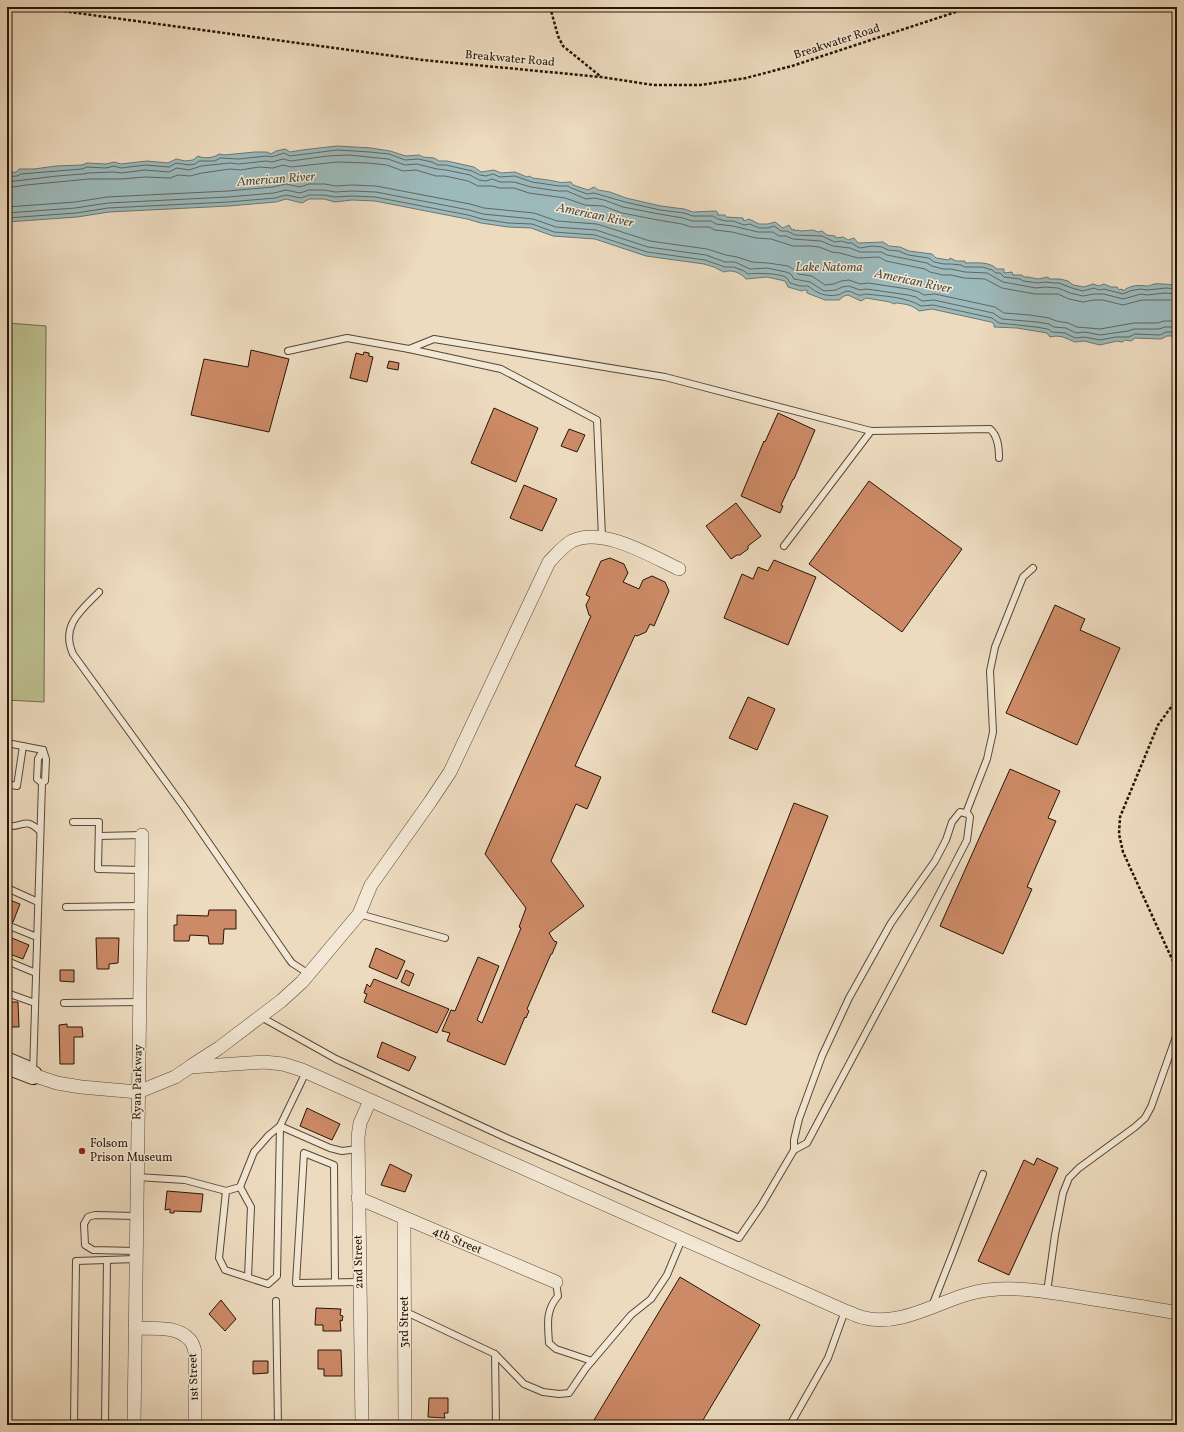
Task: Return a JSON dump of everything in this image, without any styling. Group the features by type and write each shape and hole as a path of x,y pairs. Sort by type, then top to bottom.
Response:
{"street":[{"path":"7,1065 33,1070 57,1083 80,1087 138,1092 175,1077 219,1048 261,1017 281,1002 309,974 359,914 370,885 450,772 549,562 560,550 571,542 585,537 602,537 624,544 679,569"},
{"name":"Ryan Parkway","path":"134,1424 142,835"},
{"path":"190,1067 264,1062 283,1064 306,1072 866,1319 886,1320 905,1316 967,1294 987,1290 1010,1289 1047,1292 1177,1313"},
{"name":"2nd Street","path":"362,1425 358,1137 360,1123 370,1101"},
{"name":"4th Street","path":"358,1198 556,1282"},
{"name":"3rd Street","path":"404,1218 405,1425"},
{"name":"1st Street","path":"135,1328 170,1330 182,1333 191,1341 195,1352 195,1425"}],"lane":[{"path":"288,351 347,338 409,349 501,369 597,420 602,537"},
{"path":"409,349 434,339 665,376 871,432 990,429 994,433 998,445 999,458"},
{"path":"784,546 871,432"},
{"path":"966,813 987,759 993,732 990,671 995,647 1023,577 1033,568"},
{"path":"99,592 85,606 72,623 69,642 73,654 184,807 289,959 292,963 309,974"},
{"path":"7,743 43,750 38,759 37,779 42,783 33,1070 7,1054"},
{"path":"7,784 17,786 23,746"},
{"path":"261,1017 336,1059 509,1138 739,1238 761,1206 794,1150 794,1140 799,1119 822,1056 849,998 891,923 935,861 946,840 952,822 960,812 966,813 970,817 967,840 922,928 807,1143 794,1150"},
{"path":"72,822 99,822 98,869 141,870"},
{"path":"7,826 14,827 25,823 32,824 40,831"},
{"path":"99,836 142,835"},
{"path":"7,888 38,902"},
{"path":"66,907 141,906"},
{"path":"359,914 445,938"},
{"path":"7,925 37,937"},
{"path":"7,962 36,973"},
{"path":"7,993 35,1003"},
{"path":"64,1003 139,1002"},
{"path":"1047,1292 1056,1228 1063,1193 1069,1178 1079,1168 1145,1118 1177,1034"},
{"path":"226,1191 219,1258 225,1270 268,1284 276,1276 280,1126 306,1072"},
{"path":"280,1126 330,1148 342,1151 358,1149"},
{"path":"248,1277 251,1208 240,1187 254,1152 269,1135 280,1126"},
{"path":"335,1282 334,1166 304,1153 296,1283 359,1282"},
{"path":"931,1307 983,1174"},
{"path":"137,1177 186,1180 226,1191 240,1187"},
{"path":"136,1216 95,1215 88,1217 84,1224 85,1245 93,1250 136,1255"},
{"path":"404,1310 495,1354 524,1384 543,1392 559,1394 569,1393 592,1360 631,1315 651,1299 667,1275 682,1239"},
{"path":"134,1424 74,1423 76,1261 107,1260 136,1255"},
{"path":"105,1423 107,1260"},
{"path":"556,1282 558,1296 554,1301 547,1317 549,1343 556,1349 592,1360"},
{"path":"276,1301 278,1425"},
{"path":"790,1425 828,1358 845,1311"},
{"path":"495,1354 496,1425"}],"path":[{"name":"Breakwater Road","path":"40,7 423,60 601,77 653,85 700,85 746,78 792,66 971,7"},
{"path":"550,7 558,36 563,46 601,77"},
{"path":"1177,699 1158,725 1120,816 1119,834 1123,852 1177,970"}],"green space":[{"path":"7,323 46,326 44,702 7,700"}],"water":[{"name":"Lake Natoma","path":"337,146 371,148 390,151 406,156 419,155 434,158 439,161 447,161 474,167 481,172 494,170 501,173 515,172 527,177 530,176 532,178 571,182 573,185 588,190 594,187 598,190 610,192 626,198 661,206 684,209 693,212 716,211 718,215 743,218 744,221 749,219 759,224 775,222 783,228 789,225 792,230 794,229 795,231 822,231 827,235 835,236 836,238 843,237 848,240 854,238 858,243 883,242 889,246 900,247 909,251 932,254 936,258 949,260 950,258 956,261 965,261 965,263 986,264 994,266 997,269 1004,269 1004,273 1012,272 1013,275 1022,275 1024,277 1038,279 1048,277 1049,279 1060,279 1068,281 1073,285 1084,287 1093,284 1099,286 1104,284 1111,287 1117,287 1119,290 1122,289 1123,291 1135,286 1148,286 1154,284 1177,285 1177,336 1167,336 1161,339 1135,338 1131,341 1117,341 1100,345 1084,341 1075,342 1063,337 1050,337 1047,333 1017,328 994,327 994,324 991,322 932,309 919,311 911,306 903,304 894,304 866,298 861,301 848,295 839,300 825,300 807,293 807,290 802,291 788,287 785,281 767,277 746,279 739,273 733,271 724,272 704,264 646,256 595,239 553,236 531,228 508,227 481,223 375,201 352,200 335,202 324,199 309,199 302,203 286,199 276,202 229,206 109,212 77,217 7,222 7,173 16,172 19,169 82,165 87,163 106,164 114,162 121,164 147,161 168,163 176,159 185,161 193,160 198,156 209,158 219,154 224,155 255,152 267,152 271,154 285,149 290,152"}],"building":[{"path":"251,350 289,359 269,432 191,415 204,359 248,367"},
{"path":"364,352 369,353 369,356 373,357 367,382 350,378 356,353 363,355"},
{"path":"389,361 399,363 398,370 387,368"},
{"path":"494,408 538,428 516,482 471,463"},
{"path":"778,413 815,430 781,505 783,506 780,513 741,496 764,441 765,442"},
{"path":"569,429 585,435 577,452 561,446"},
{"path":"869,481 962,549 902,632 809,564"},
{"path":"524,485 557,499 542,531 510,518"},
{"path":"736,503 761,536 748,546 748,549 731,559 706,526"},
{"path":"610,558 624,564 628,573 623,582 639,589 643,580 652,576 665,582 669,591 654,626 650,624 646,632 637,636 635,635 575,766 601,777 587,809 576,804 551,861 584,906 549,933 554,941 557,942 527,1009 529,1011 526,1018 525,1017 505,1065 447,1041 450,1033 442,1031 451,1010 455,1011 478,957 499,966 477,1020 482,1023 521,928 519,927 526,908 485,854 591,616 589,615 586,605 590,597 586,595 601,561"},
{"path":"774,560 816,577 788,645 724,618 742,574 753,579 758,567 768,571"},
{"path":"1055,605 1085,619 1080,630 1120,648 1077,745 1006,713"},
{"path":"748,697 775,709 757,750 729,738"},
{"path":"1010,769 1060,791 1048,818 1056,821 1027,887 1032,889 1003,954 940,926"},
{"path":"794,803 828,816 746,1025 712,1012"},
{"path":"7,899 20,904 13,922 7,920"},
{"path":"209,910 236,910 236,929 224,929 223,944 209,944 208,936 190,935 189,941 174,941 174,925 177,925 177,915 208,916"},
{"path":"7,936 29,945 23,959 7,953"},
{"path":"96,938 119,938 118,963 109,964 109,969 97,969"},
{"path":"376,948 405,961 397,979 369,967"},
{"path":"60,970 74,970 74,982 60,981"},
{"path":"406,970 414,974 409,986 401,982"},
{"path":"374,979 449,1009 437,1033 364,1002 367,994 364,993 367,984 370,987"},
{"path":"7,1002 18,1002 19,1027 7,1027"},
{"path":"67,1024 67,1027 82,1027 83,1037 74,1037 74,1064 60,1064 59,1025"},
{"path":"382,1042 416,1057 409,1071 377,1057"},
{"path":"307,1108 340,1124 332,1140 300,1126"},
{"path":"1037,1158 1058,1168 1009,1275 978,1261 1024,1160 1034,1165"},
{"path":"390,1164 412,1175 405,1192 381,1185"},
{"path":"167,1191 203,1194 201,1212 174,1211 174,1213 170,1213 170,1209 165,1210"},
{"path":"680,1277 760,1325 700,1425 591,1425"},
{"path":"221,1300 236,1319 225,1331 209,1314"},
{"path":"316,1308 341,1309 340,1315 343,1316 342,1321 340,1320 341,1331 323,1331 323,1325 315,1325"},
{"path":"318,1350 341,1350 342,1376 324,1376 324,1369 318,1369"},
{"path":"253,1361 268,1361 268,1373 253,1374"},
{"path":"429,1398 448,1398 448,1413 444,1413 445,1418 428,1417"}],"place":[{"name":"Folsom Prison Museum","path":"82,1151"}],"water label":[{"name":"American River","path":"276,180"},
{"name":"American River","path":"595,216"},
{"name":"American River","path":"913,282"}]}
